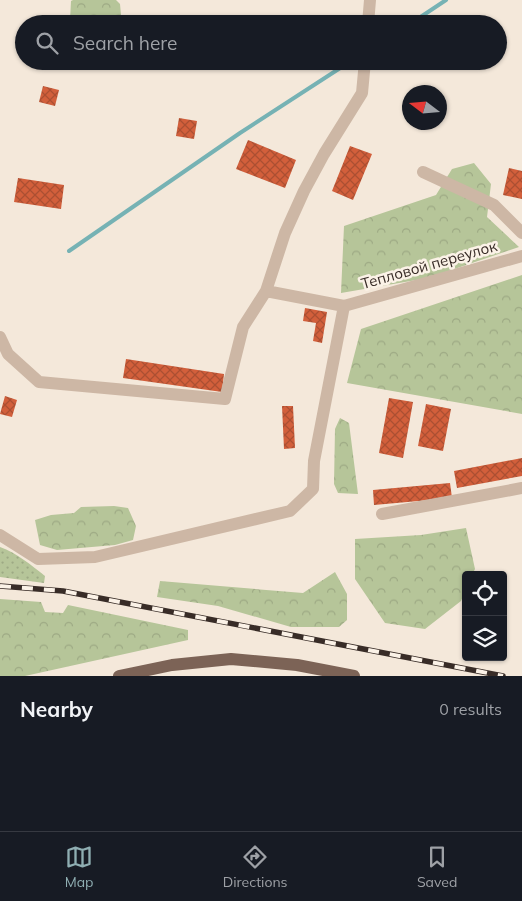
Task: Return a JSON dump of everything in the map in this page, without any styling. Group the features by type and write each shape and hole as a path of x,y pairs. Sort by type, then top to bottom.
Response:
{"main road":[{"path":"119,676 172,665 231,659 297,665 354,676"}],"street":[{"path":"370,15 372,2"},
{"path":"0,336 8,354 39,382 225,399 243,327 266,292 285,233 304,191 324,154 362,93 364,70"},
{"path":"423,172 494,205 522,232"},
{"name":"Тепловой переулок","path":"344,306 522,256"},
{"path":"0,535 38,559 95,557 290,511 313,490 314,461 344,306 266,292"},
{"path":"382,514 522,488"}],"green space":[{"path":"116,0 120,4 121,15 70,15 71,1"},
{"path":"474,163 491,184 487,217 519,247 428,278 341,293 344,226 436,195 452,169"},
{"path":"522,275 522,414 347,383 361,329"},
{"path":"340,418 349,423 358,494 338,493 334,484 335,429"},
{"path":"114,506 128,508 136,526 133,540 115,545 57,550 40,545 35,520 51,515 74,513 81,507"},
{"path":"466,528 475,569 474,571 462,571 461,601 425,629 385,623 355,579 355,539 421,535"},
{"path":"0,547 18,556 45,576 44,583 0,577"},
{"path":"335,572 347,594 347,620 339,627 291,627 218,606 157,597 160,581 303,593"},
{"path":"0,599 41,602 45,612 63,613 68,605 188,630 188,640 25,676 0,676"}],"building":[{"path":"43,86 59,90 55,106 39,102"},
{"path":"179,118 197,121 194,139 176,136"},
{"path":"248,140 296,160 285,188 236,169"},
{"path":"350,146 372,154 353,200 332,191"},
{"path":"509,168 522,171 522,199 503,195"},
{"path":"18,178 64,185 61,209 14,202"},
{"path":"305,308 327,312 322,343 313,341 316,323 303,321"},
{"path":"126,359 224,374 222,392 123,378"},
{"path":"5,396 17,400 12,417 0,414"},
{"path":"389,398 413,402 403,458 379,453"},
{"path":"426,404 451,409 443,451 418,446"},
{"path":"282,406 293,406 295,448 284,449"},
{"path":"522,458 522,476 457,488 454,471"},
{"path":"450,483 452,498 374,505 373,490"}],"waterway":[{"path":"424,15 446,0"},
{"path":"69,251 240,133 337,70"}],"railway":[{"path":"0,586 63,591 503,676"}]}
